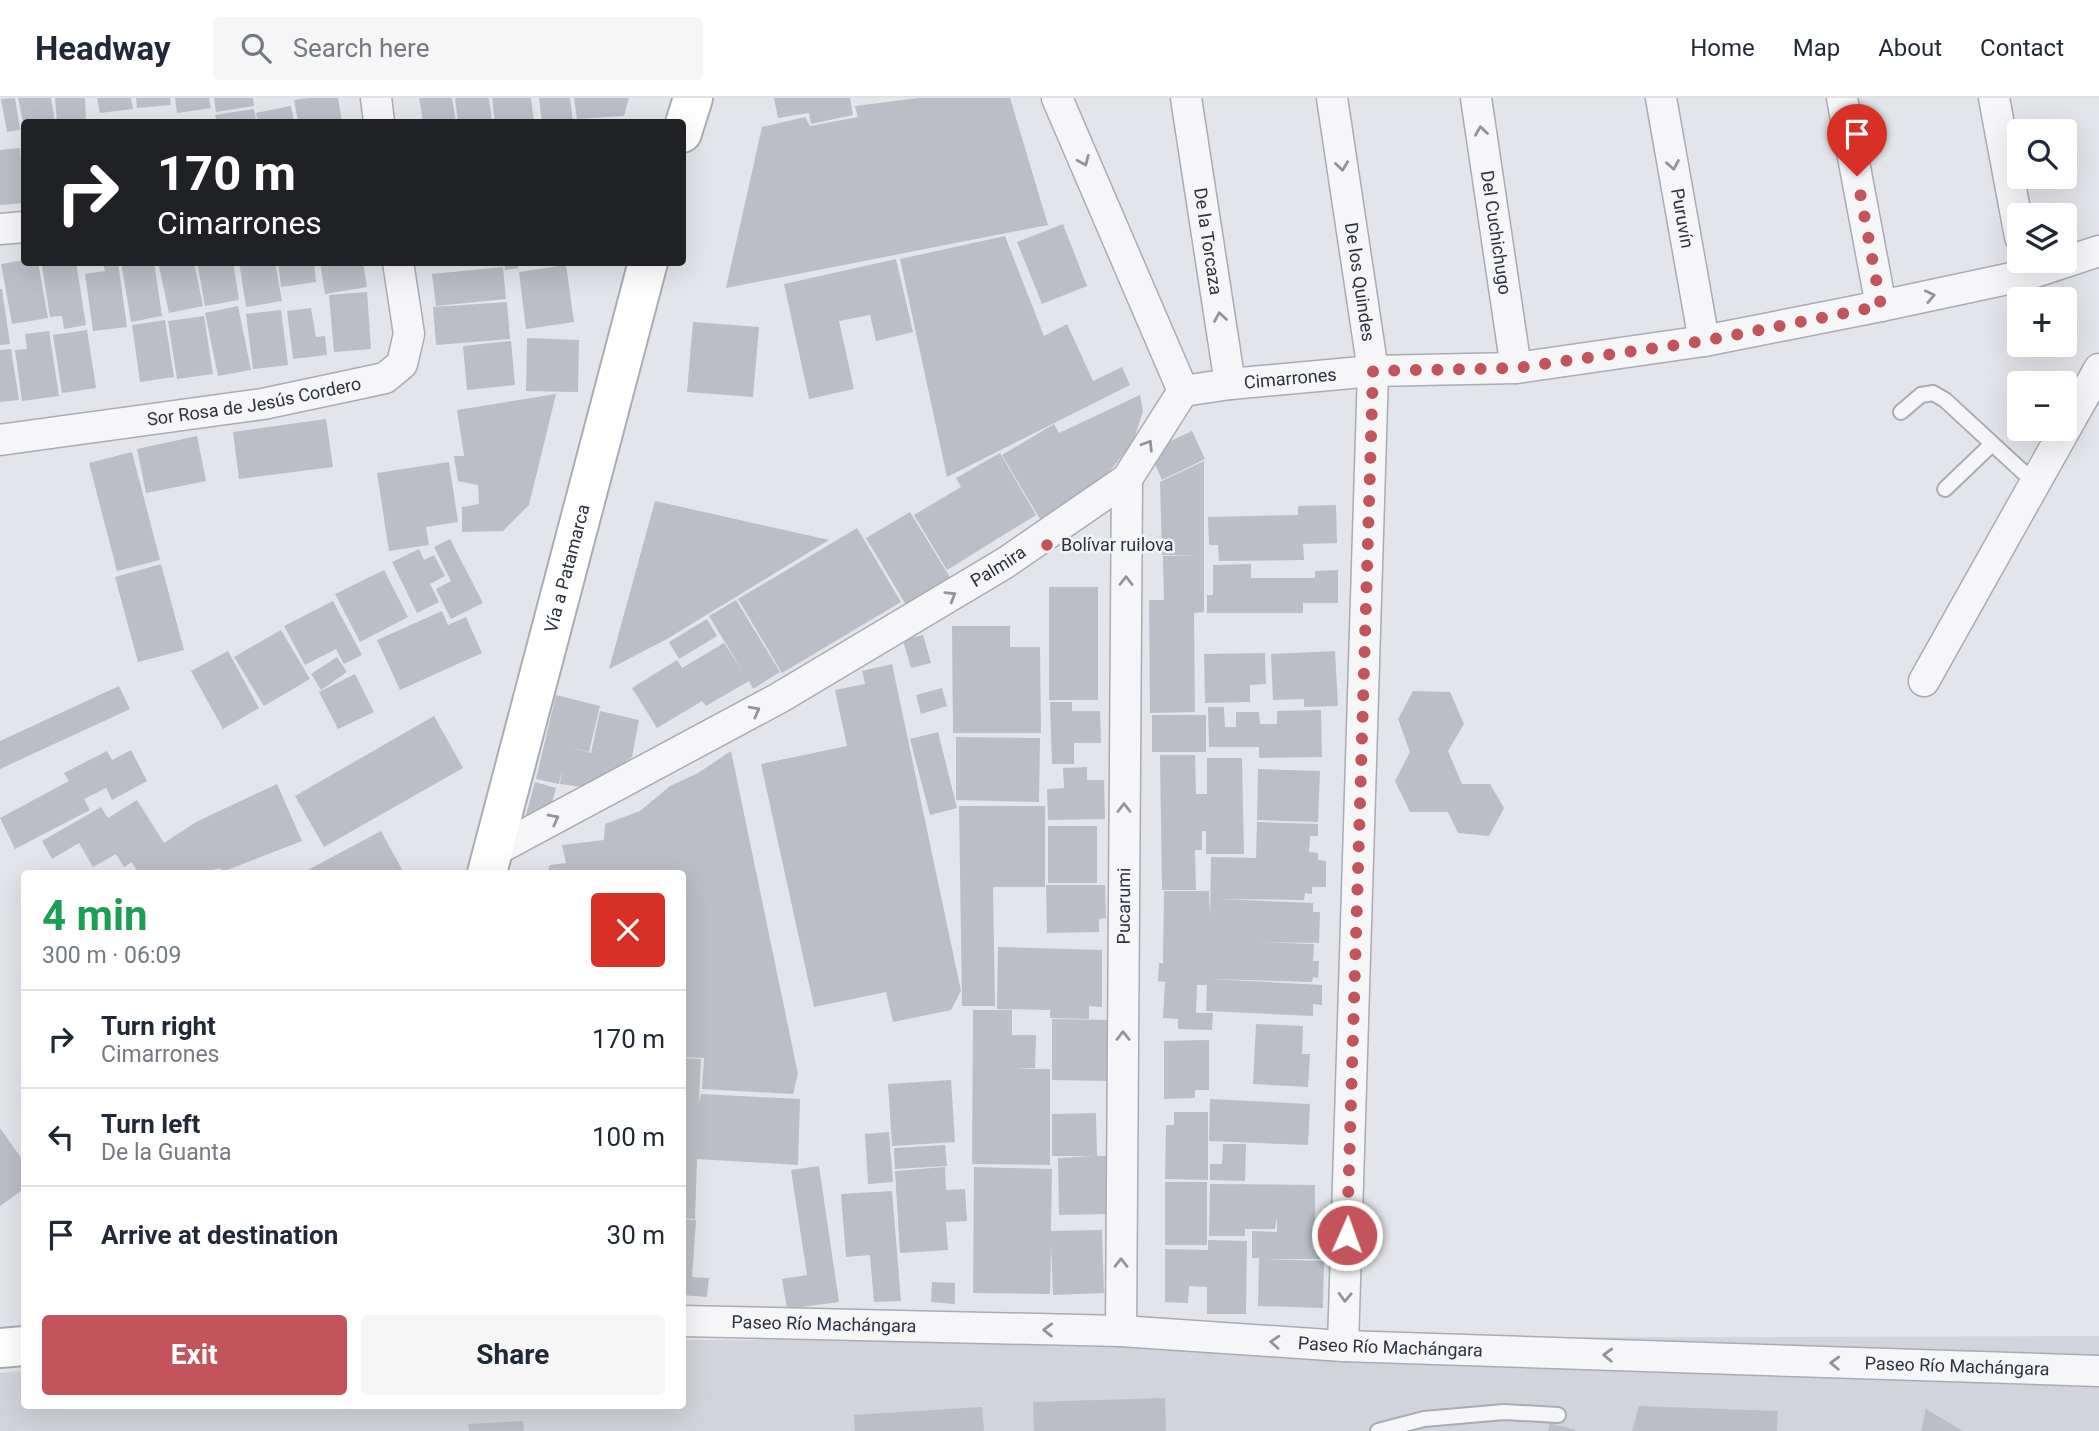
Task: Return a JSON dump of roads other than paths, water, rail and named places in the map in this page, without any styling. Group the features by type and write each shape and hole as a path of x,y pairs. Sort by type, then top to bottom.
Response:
{"street":[{"path":"376,98 379,119"},
{"path":"686,120 693,98"},
{"path":"1057,98 1183,391"},
{"name":"De la Torcaza","path":"1186,98 1230,384"},
{"name":"De los Quindes","path":"1332,98 1373,371 1343,1346"},
{"name":"Del Cuchichugo","path":"1476,98 1516,368"},
{"name":"Puruvín","path":"1661,98 1704,341"},
{"path":"1842,98 1881,306"},
{"path":"1994,98 2014,203"},
{"path":"0,229 21,227"},
{"name":"Cimarrones","path":"2077,256 2099,251"},
{"name":"Sor Rosa de Jesús Cordero","path":"0,440 263,404 386,378 402,364 409,334 399,266"},
{"name":"Vía a Patamarca","path":"491,862 647,266"},
{"name":"Cimarrones","path":"1183,391 1373,371 1516,368 1704,341 1881,306 2007,273"},
{"path":"1924,681 2099,369"},
{"name":"Palmira","path":"491,862 779,698 1005,563 1126,479 1183,391"},
{"name":"Pucarumi","path":"1121,1331 1126,479"},
{"name":"Paseo Río Machángara","path":"686,1321 1121,1331 1343,1346 2099,1371"},
{"path":"0,1348 21,1346"}],"lane":[{"path":"1901,412 1922,395 1933,393 1945,400 2035,483"},
{"path":"1945,489 1992,444"},
{"path":"1378,1431 1424,1419 1504,1412 1558,1415"}],"place":[{"name":"Bolívar ruilova","path":"1047,545"}]}
